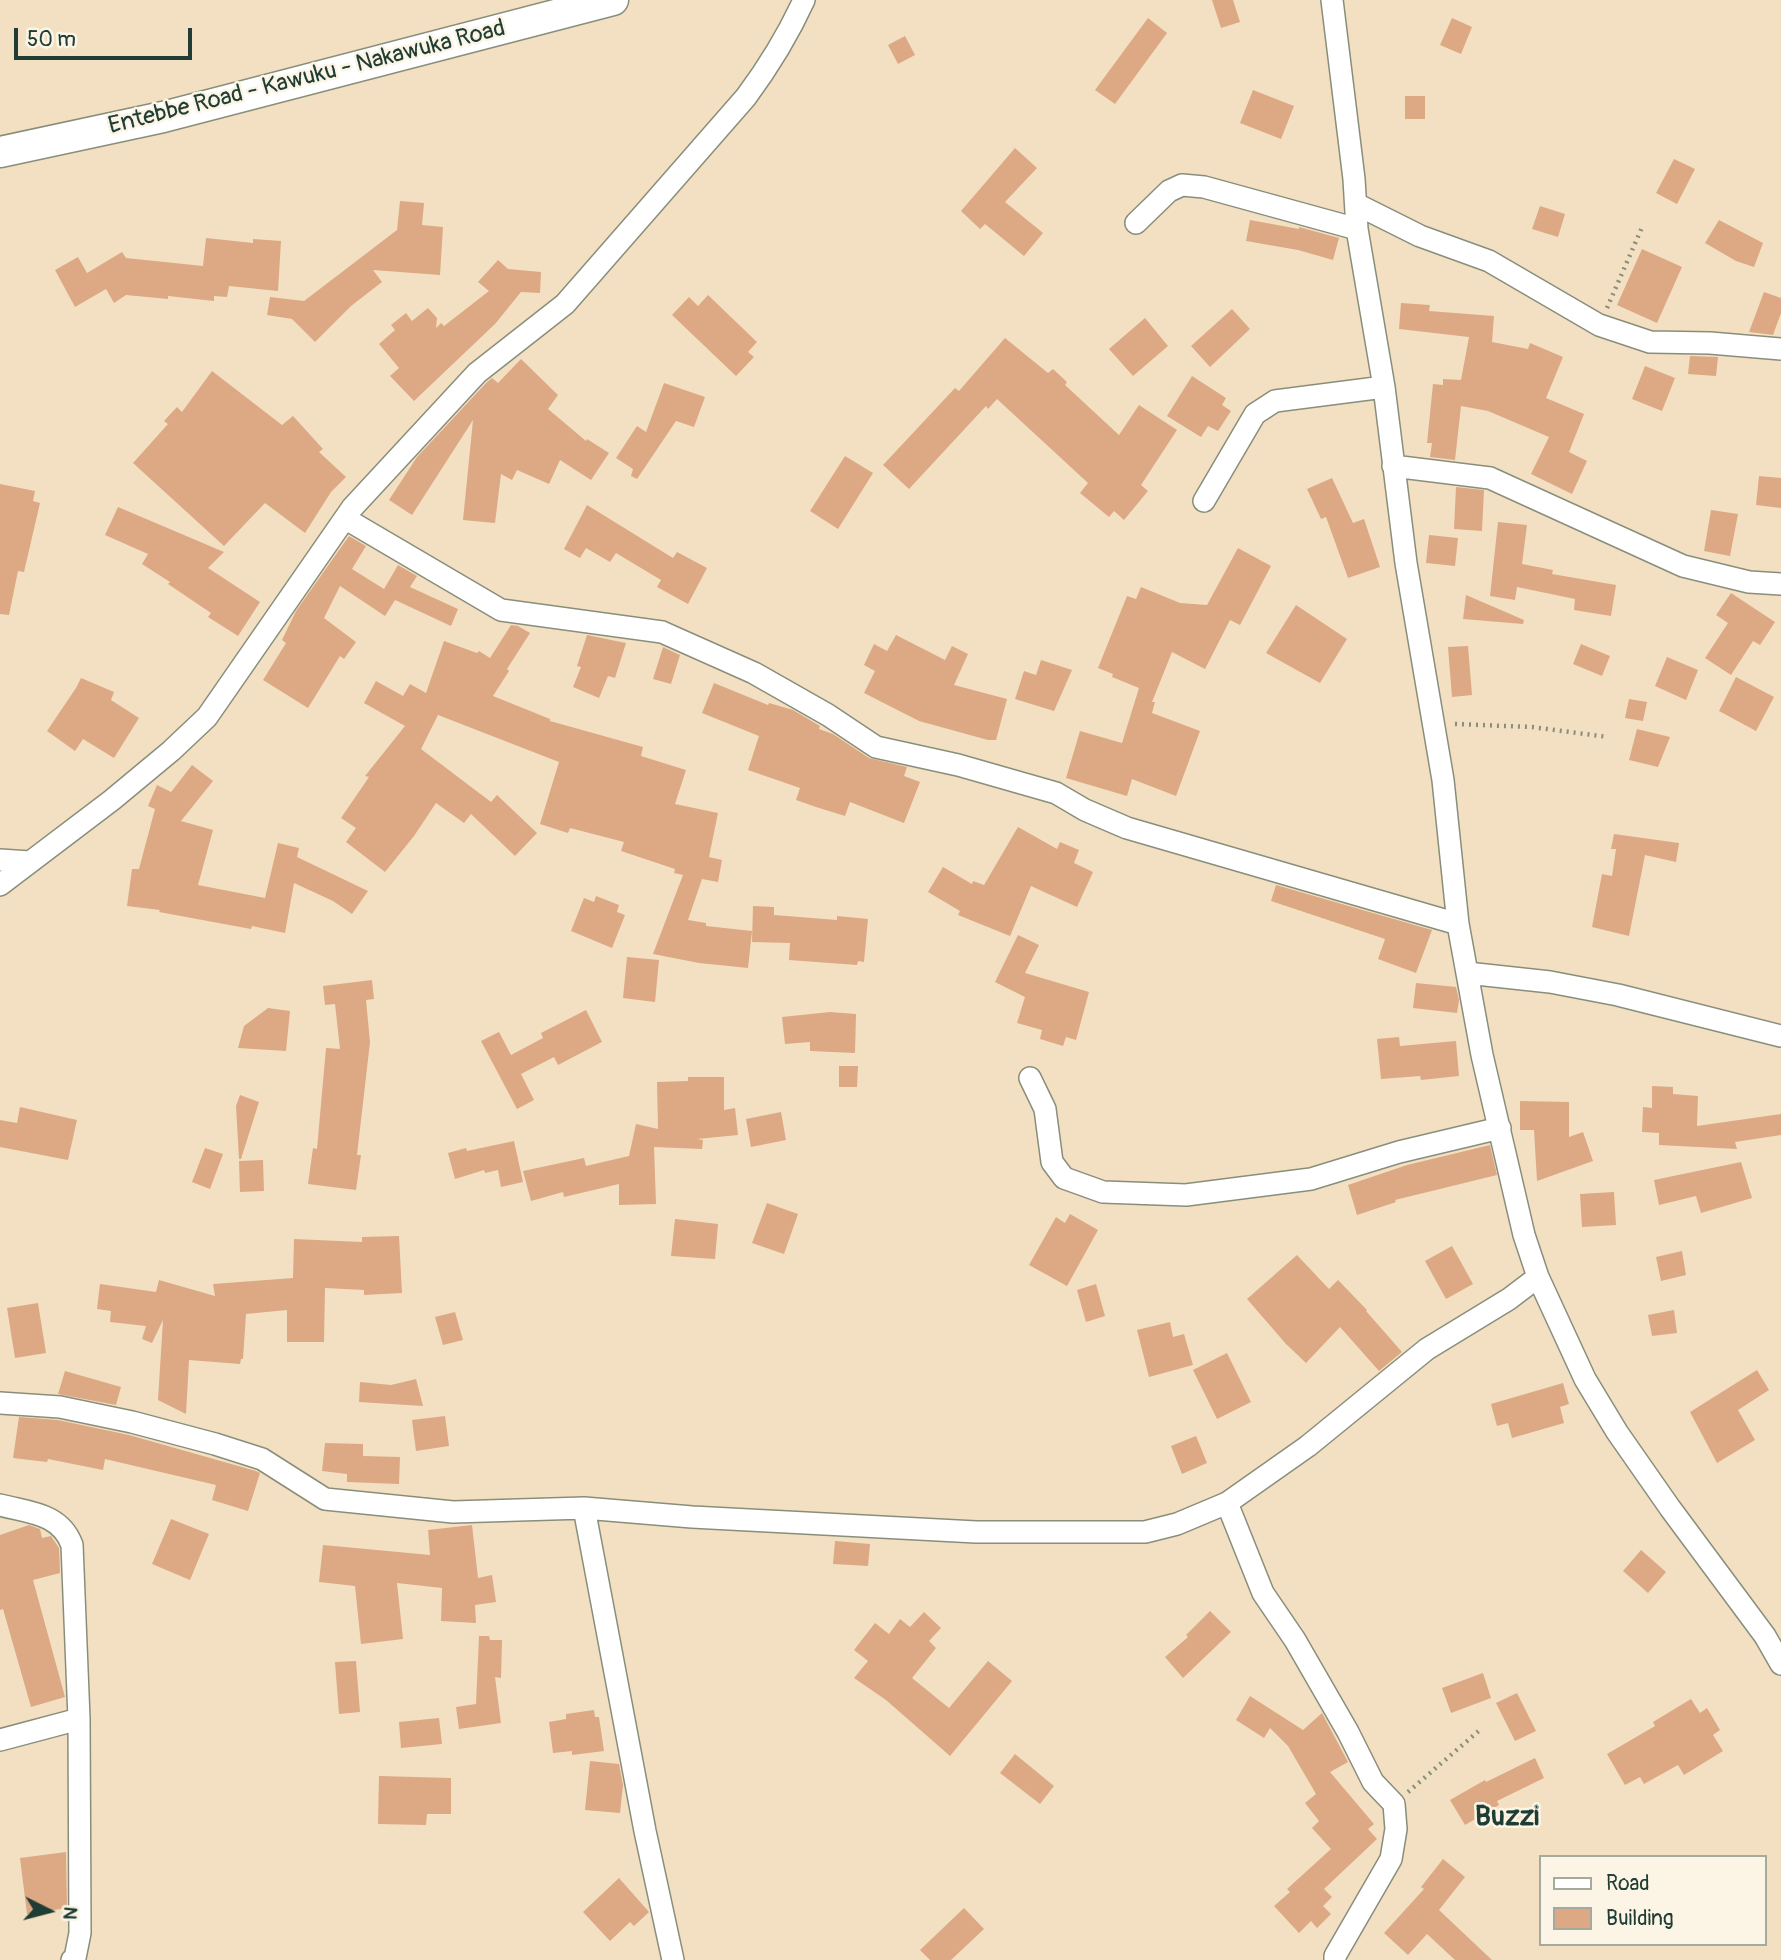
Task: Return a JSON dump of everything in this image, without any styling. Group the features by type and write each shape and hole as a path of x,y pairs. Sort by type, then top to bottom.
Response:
{"main road":[{"name":"Entebbe Road - Kawuku - Nakawuka Road","path":"0,152 163,117 612,0"}],"street":[{"path":"0,885 112,800 207,717 352,508 477,373 565,304 746,97 776,55 804,0"},
{"path":"1332,0 1357,229 1384,387 1393,466 1443,780 1458,924 1482,1055 1524,1235 1538,1277 1585,1378 1617,1432 1670,1508 1773,1634 1781,1664"},
{"path":"1136,223 1170,191 1182,185 1204,187 1357,229"},
{"path":"1356,204 1420,236 1489,261 1599,325 1650,342 1781,348"},
{"path":"1204,501 1255,414 1275,401 1384,387"},
{"path":"1393,466 1490,478 1683,566 1749,582 1781,584"},
{"path":"346,519 501,610 662,632 754,673 828,715 876,747 958,765 1056,793 1085,810 1127,828 1458,924"},
{"path":"0,860 30,862"},
{"path":"1467,973 1550,982 1618,995 1781,1036"},
{"path":"1030,1078 1045,1109 1052,1162 1064,1178 1103,1192 1186,1195 1311,1178 1399,1152 1500,1128"},
{"path":"0,1403 60,1407 132,1422 215,1444 262,1459 324,1499 453,1512 584,1508 692,1517 976,1532 1145,1532 1177,1524 1227,1503 1308,1446 1427,1349 1509,1299 1538,1277"},
{"path":"1227,1503 1263,1593 1295,1640 1348,1732 1373,1782 1394,1804 1396,1829 1391,1859 1335,1960"},
{"path":"0,1505 47,1517 66,1530 72,1545 79,1719 80,1933 75,1958 72,1960"},
{"path":"584,1508 645,1832 673,1960"},
{"path":"0,1740 79,1719"}],"path":[{"path":"1599,325 1643,225"},
{"path":"1433,723 1532,727 1608,737"},
{"path":"1394,1804 1481,1729"}],"building":[{"path":"1212,0 1233,0 1240,22 1221,28"},
{"path":"1148,18 1167,33 1115,104 1095,90"},
{"path":"1452,18 1472,27 1461,54 1440,45"},
{"path":"905,36 915,55 898,64 888,45"},
{"path":"1253,90 1294,106 1281,139 1240,123"},
{"path":"1405,96 1425,96 1425,119 1405,119"},
{"path":"1015,148 1037,168 1005,202 1043,233 1024,256 985,224 980,229 961,211"},
{"path":"1674,159 1695,169 1677,204 1656,193"},
{"path":"400,201 424,203 422,225 443,227 440,275 373,270 382,282 351,306 315,342 292,319 267,315 270,297 304,301 397,230"},
{"path":"1540,206 1565,214 1558,237 1532,229"},
{"path":"1250,220 1299,227 1339,238 1333,260 1298,250 1246,241"},
{"path":"1719,220 1763,243 1754,267 1736,261 1705,243"},
{"path":"206,238 253,243 253,239 281,241 278,291 229,286 227,297 214,296 214,301 126,295 114,303 106,289 75,307 55,270 78,257 87,273 122,252 126,258 203,266"},
{"path":"1642,249 1682,267 1657,323 1617,305"},
{"path":"498,260 508,269 541,272 540,293 521,292 495,324 414,401 390,376 399,368 379,344 395,330 391,325 406,313 412,321 428,308 437,318 436,328 441,323 444,326 489,291 478,282"},
{"path":"1764,292 1781,298 1781,313 1773,335 1749,332"},
{"path":"708,295 757,342 748,352 754,357 736,376 672,315 689,297 698,306"},
{"path":"1401,303 1430,305 1429,311 1494,316 1492,342 1528,349 1530,343 1563,357 1546,398 1584,414 1569,452 1587,461 1572,494 1531,474 1549,437 1488,411 1461,406 1455,460 1430,457 1432,443 1427,443 1433,384 1443,385 1443,379 1461,380 1469,337 1399,329"},
{"path":"1232,309 1250,329 1210,367 1191,346"},
{"path":"1145,318 1168,346 1133,376 1109,349"},
{"path":"1005,338 1048,373 1053,369 1067,382 1065,385 1119,435 1139,405 1177,430 1141,485 1148,491 1124,520 1114,511 1109,517 1080,493 1088,483 997,399 988,409 986,406 909,489 883,465 955,388 959,391"},
{"path":"1690,356 1718,357 1716,376 1688,374"},
{"path":"521,359 558,395 548,409 586,441 587,439 609,453 591,480 560,460 549,484 517,470 512,480 501,474 495,523 463,520 473,420 412,515 389,500 417,457 486,383 492,378 498,383"},
{"path":"1645,366 1675,378 1662,411 1632,399"},
{"path":"212,371 282,425 293,416 323,449 319,452 346,477 331,492 305,533 265,503 224,546 133,463 168,424 164,421 177,407 182,412"},
{"path":"1192,376 1226,398 1222,405 1231,411 1218,431 1208,426 1201,437 1167,416"},
{"path":"664,383 705,397 694,427 676,421 637,479 631,476 633,469 616,458 637,426 646,432"},
{"path":"845,456 873,473 838,529 810,511"},
{"path":"1759,476 1781,478 1781,508 1756,505"},
{"path":"1332,478 1353,523 1364,519 1380,567 1348,578 1326,517 1321,519 1307,489"},
{"path":"0,484 35,491 33,501 40,503 24,572 18,571 9,615 0,614"},
{"path":"1456,487 1484,490 1482,531 1454,529"},
{"path":"587,505 673,558 677,552 707,568 688,604 657,587 661,580 616,553 610,562 586,548 580,558 564,549"},
{"path":"118,507 224,552 208,568 260,602 238,636 208,617 211,613 142,564 148,554 105,535"},
{"path":"1711,510 1738,514 1730,556 1704,551"},
{"path":"1498,522 1527,525 1522,564 1553,570 1552,574 1616,585 1611,616 1574,610 1575,599 1517,587 1515,600 1490,596"},
{"path":"1429,535 1458,538 1455,566 1426,563"},
{"path":"349,536 366,546 352,569 384,589 398,565 417,576 410,587 458,609 451,626 395,600 385,616 340,586 324,618 356,642 344,659 340,656 308,708 263,680 286,643 282,640 296,611"},
{"path":"1238,548 1271,566 1240,625 1230,620 1205,669 1172,652 1152,702 1155,702 1152,713 1200,731 1176,796 1132,779 1127,796 1066,778 1080,731 1122,743 1139,688 1098,668 1127,596 1136,599 1141,587 1180,603 1207,605"},
{"path":"1731,593 1775,622 1760,645 1753,641 1731,675 1705,658 1728,623 1716,615"},
{"path":"1466,595 1524,620 1523,624 1463,619"},
{"path":"1296,605 1347,639 1320,683 1266,653"},
{"path":"511,625 530,633 493,696 550,721 643,747 641,756 686,770 675,804 718,813 709,857 722,860 718,882 702,879 688,920 706,923 706,926 752,931 748,968 699,963 653,954 683,875 674,873 675,869 621,851 624,842 570,828 568,833 540,824 559,762 438,715 421,749 491,802 497,795 537,833 515,856 471,814 464,823 436,803 385,872 346,842 356,828 341,818 369,777 365,776 405,726 364,703 376,681 403,696 410,684 426,693 444,641 477,653 479,651 490,658"},
{"path":"587,635 626,643 615,678 608,676 599,698 573,687 581,667 577,666"},
{"path":"896,635 945,660 952,646 968,654 954,685 1007,699 996,740 919,721 864,693 875,671 864,665 874,644 887,651"},
{"path":"1581,644 1610,656 1602,676 1573,664"},
{"path":"1468,646 1472,695 1452,697 1448,647"},
{"path":"663,647 680,655 671,684 653,679"},
{"path":"1667,657 1698,670 1686,700 1655,686"},
{"path":"1041,660 1072,670 1054,711 1015,699 1024,671 1036,675"},
{"path":"1736,677 1774,697 1756,731 1719,711"},
{"path":"81,678 114,692 111,700 139,718 114,758 83,739 75,751 47,731"},
{"path":"714,683 768,705 769,703 793,710 820,726 819,729 833,734 869,758 907,767 904,776 920,782 904,823 850,802 845,816 816,807 796,800 800,788 748,770 759,736 702,713"},
{"path":"1629,699 1647,702 1643,721 1625,718"},
{"path":"1637,729 1670,737 1658,767 1629,760"},
{"path":"192,765 213,781 181,821 213,830 198,885 265,898 278,843 299,848 297,857 368,891 352,914 333,901 294,883 285,933 127,906 132,869 139,869 155,809 148,806 157,785 171,792"},
{"path":"1018,827 1057,849 1060,842 1079,850 1074,863 1093,872 1077,907 1031,886 1010,936 958,915 960,911 928,892 943,867 972,884 973,881 984,885"},
{"path":"1614,834 1679,843 1676,862 1645,855 1629,936 1592,927 1602,874 1612,876 1616,849 1611,849"},
{"path":"1276,885 1432,930 1416,973 1378,959 1385,939 1271,901"},
{"path":"596,896 619,905 617,912 625,915 612,948 571,931 584,898 594,902"},
{"path":"753,906 774,907 774,915 837,920 837,916 868,919 864,962 858,961 857,965 789,960 790,943 752,942"},
{"path":"1018,935 1039,945 1025,973 1089,992 1076,1040 1066,1037 1063,1046 1040,1039 1042,1030 1017,1023 1025,997 995,982"},
{"path":"627,957 659,960 655,1002 623,998"},
{"path":"372,980 374,999 366,1000 370,1042 357,1155 361,1155 356,1190 308,1184 313,1148 317,1149 326,1048 340,1049 335,1004 325,1005 323,986"},
{"path":"1416,983 1456,987 1459,1000 1457,1013 1413,1008"},
{"path":"268,1008 290,1011 286,1051 238,1048 244,1026"},
{"path":"586,1010 602,1042 558,1065 554,1057 521,1074 534,1100 517,1109 481,1041 499,1032 511,1055 543,1038 541,1033"},
{"path":"830,1012 856,1014 855,1053 810,1051 810,1042 785,1044 782,1017"},
{"path":"1399,1037 1400,1046 1456,1041 1459,1076 1421,1080 1420,1076 1381,1079 1377,1039"},
{"path":"839,1066 858,1066 857,1087 839,1087"},
{"path":"688,1077 724,1077 724,1110 735,1108 738,1135 697,1139 703,1140 702,1149 654,1147 656,1204 619,1205 619,1184 564,1197 563,1192 531,1201 523,1171 584,1158 586,1166 629,1156 636,1124 658,1129 657,1082 688,1081"},
{"path":"1652,1086 1673,1087 1673,1094 1698,1096 1697,1126 1781,1114 1781,1135 1735,1142 1737,1149 1659,1145 1659,1133 1642,1132 1643,1107 1652,1108"},
{"path":"240,1095 259,1102 239,1159 236,1106"},
{"path":"1520,1101 1569,1102 1569,1137 1583,1132 1593,1161 1537,1181 1534,1130 1520,1130"},
{"path":"20,1107 77,1120 68,1160 0,1147 0,1120 17,1123"},
{"path":"781,1112 786,1140 751,1147 746,1119"},
{"path":"514,1141 523,1182 501,1187 498,1170 485,1173 484,1170 455,1179 448,1153"},
{"path":"1490,1145 1497,1175 1395,1200 1396,1202 1357,1215 1348,1185 1407,1165"},
{"path":"205,1148 223,1154 210,1189 192,1182"},
{"path":"263,1160 264,1191 240,1192 239,1161"},
{"path":"1741,1162 1752,1198 1701,1213 1696,1196 1659,1205 1654,1180"},
{"path":"1614,1192 1616,1225 1582,1227 1580,1194"},
{"path":"767,1203 798,1214 784,1254 752,1243"},
{"path":"1070,1214 1098,1230 1067,1286 1029,1265 1056,1217 1065,1223"},
{"path":"675,1219 718,1224 715,1259 671,1256"},
{"path":"399,1236 402,1293 364,1295 364,1290 325,1288 324,1342 287,1342 287,1310 246,1314 243,1359 240,1364 189,1360 186,1414 158,1400 163,1320 152,1343 142,1339 146,1326 110,1322 111,1311 97,1309 100,1284 156,1292 159,1280 215,1296 213,1284 293,1278 294,1239 362,1242 362,1237"},
{"path":"1452,1246 1473,1284 1446,1299 1425,1261"},
{"path":"1682,1251 1686,1275 1661,1281 1656,1257"},
{"path":"1297,1255 1329,1289 1338,1280 1402,1352 1379,1371 1340,1327 1306,1363 1247,1299"},
{"path":"1096,1284 1105,1316 1086,1322 1077,1290"},
{"path":"38,1303 46,1353 15,1358 7,1308"},
{"path":"1674,1310 1677,1333 1652,1336 1648,1315"},
{"path":"455,1312 463,1340 443,1345 435,1317"},
{"path":"1170,1322 1173,1337 1184,1334 1193,1365 1149,1377 1137,1330"},
{"path":"1227,1353 1251,1402 1217,1419 1193,1370"},
{"path":"1757,1370 1769,1390 1738,1410 1755,1440 1717,1463 1690,1412"},
{"path":"65,1371 121,1387 116,1405 58,1394"},
{"path":"416,1379 423,1406 359,1402 360,1382 391,1385"},
{"path":"1563,1383 1569,1404 1560,1407 1564,1423 1512,1438 1508,1423 1497,1426 1491,1404"},
{"path":"445,1416 449,1446 416,1451 412,1420"},
{"path":"19,1417 58,1420 129,1435 256,1471 260,1473 248,1511 212,1500 216,1485 105,1459 103,1470 48,1459 47,1462 13,1458"},
{"path":"1196,1436 1207,1463 1182,1474 1171,1446"},
{"path":"325,1443 363,1444 363,1456 400,1457 399,1484 347,1482 347,1474 322,1471"},
{"path":"171,1519 209,1534 190,1580 152,1564"},
{"path":"29,1525 40,1529 42,1538 51,1536 59,1548 60,1573 33,1580 65,1697 31,1707 3,1609 0,1610 0,1535"},
{"path":"472,1525 478,1578 492,1575 496,1602 475,1605 476,1623 441,1621 442,1588 397,1583 403,1639 361,1644 355,1586 319,1582 323,1545 430,1555 428,1530"},
{"path":"835,1541 870,1544 868,1566 833,1564"},
{"path":"1641,1550 1666,1572 1648,1593 1623,1571"},
{"path":"1210,1611 1231,1632 1183,1678 1165,1657 1188,1637 1186,1635"},
{"path":"924,1612 941,1628 929,1641 936,1648 912,1678 949,1708 988,1661 1012,1681 950,1756 886,1700 854,1678 868,1661 854,1650 875,1623 889,1634 900,1619 910,1627"},
{"path":"479,1636 502,1640 501,1678 495,1677 501,1723 459,1729 456,1707 476,1704"},
{"path":"356,1661 360,1712 339,1714 335,1662"},
{"path":"1483,1673 1491,1698 1451,1713 1442,1688"},
{"path":"1517,1693 1536,1731 1515,1741 1496,1703"},
{"path":"1250,1696 1303,1730 1322,1713 1348,1762 1330,1772 1374,1824 1368,1829 1377,1839 1324,1889 1332,1897 1323,1906 1331,1914 1317,1928 1311,1921 1299,1933 1274,1906 1290,1892 1287,1889 1331,1849 1312,1828 1319,1821 1305,1803 1316,1794 1288,1746 1270,1728 1264,1738 1236,1720"},
{"path":"1691,1699 1700,1713 1707,1708 1720,1730 1713,1735 1723,1751 1684,1775 1678,1765 1644,1784 1640,1777 1625,1785 1607,1754 1655,1726 1653,1722"},
{"path":"594,1710 595,1717 599,1717 604,1751 572,1755 572,1751 553,1753 549,1722 566,1719 566,1714"},
{"path":"439,1718 442,1744 401,1748 399,1722"},
{"path":"1015,1754 1054,1786 1040,1804 1000,1773"},
{"path":"1535,1758 1544,1778 1497,1801 1499,1805 1465,1825 1450,1800 1485,1780 1486,1782"},
{"path":"590,1761 619,1764 623,1785 620,1813 585,1810"},
{"path":"379,1776 451,1778 451,1814 427,1814 426,1825 378,1824"},
{"path":"66,1852 67,1908 27,1914 20,1858"},
{"path":"1443,1859 1465,1877 1439,1910 1492,1960 1455,1960 1427,1934 1408,1955 1384,1933 1424,1889 1421,1887"},
{"path":"619,1878 649,1912 634,1926 630,1922 610,1941 583,1912"},
{"path":"964,1908 984,1929 951,1960 930,1960 920,1950"}],"district":[{"name":"Buzzi","path":"1507,1818"}]}
